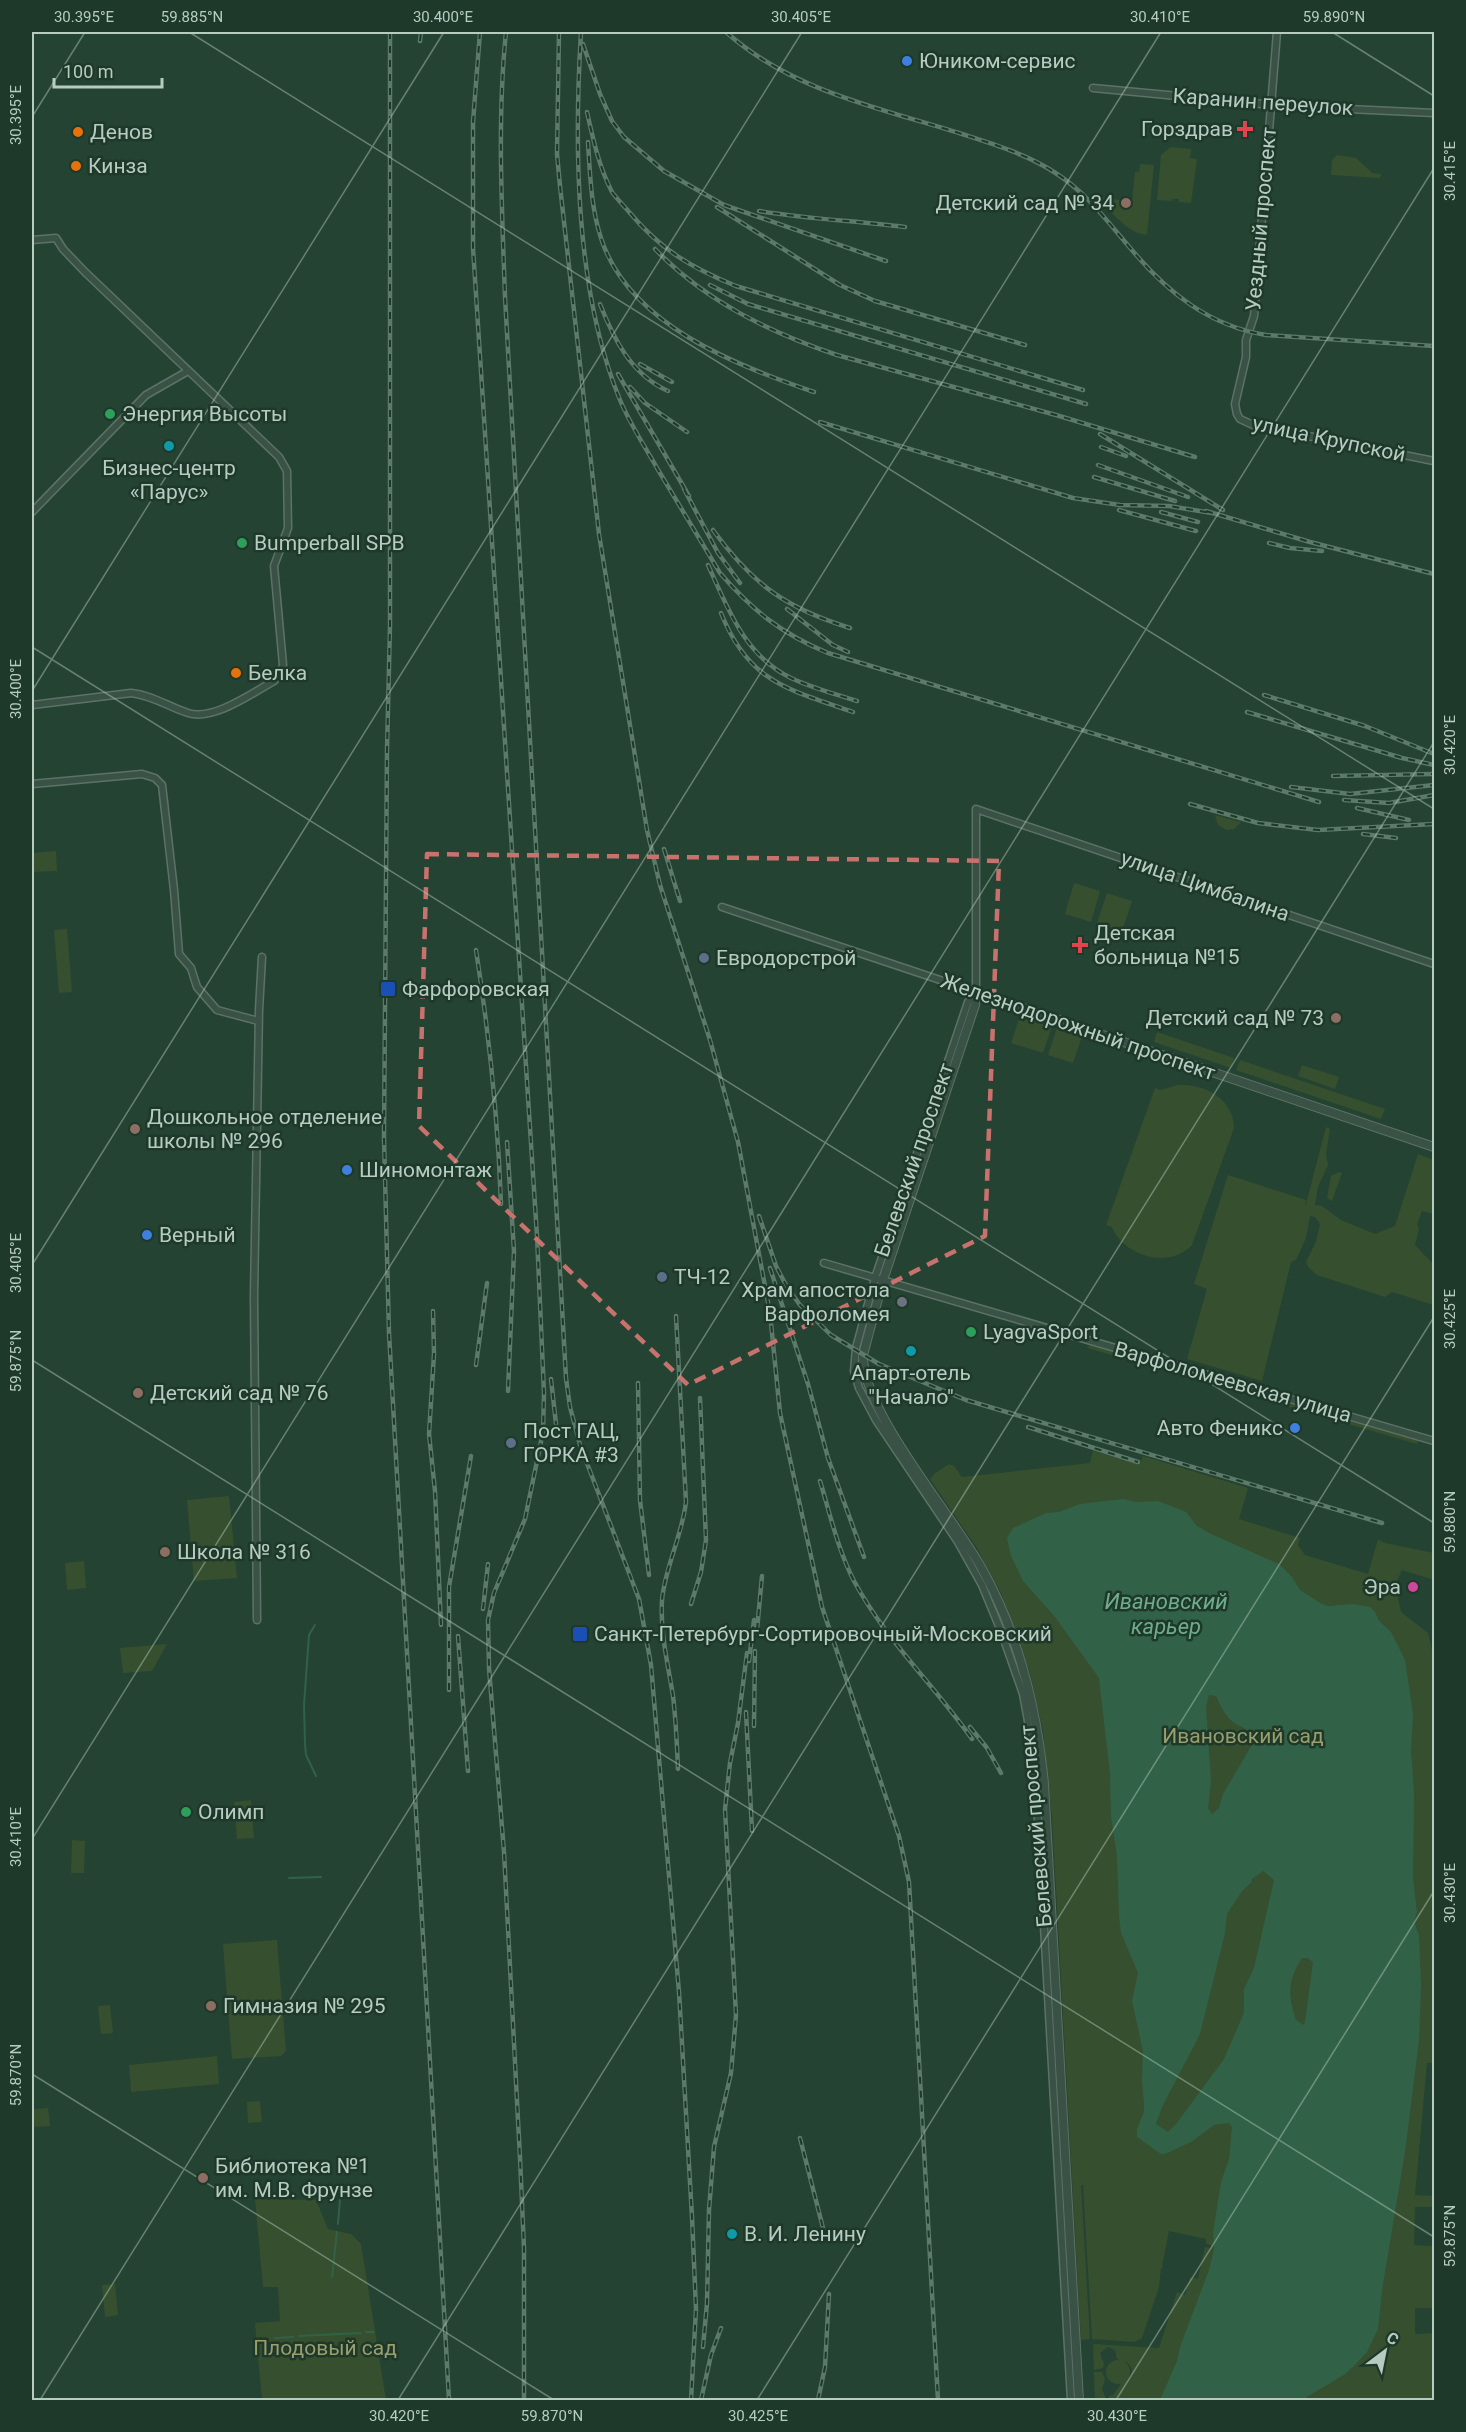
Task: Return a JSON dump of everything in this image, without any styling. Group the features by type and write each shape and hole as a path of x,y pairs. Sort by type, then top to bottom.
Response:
{"street":[{"name":"Уездный проспект","path":"1235,404 1246,357 1246,340 1254,316 1277,32"},
{"name":"Каранин переулок","path":"1092,88 1271,104 1434,113"},
{"path":"32,240 56,238 63,249 85,272 279,457 287,471 288,528 274,566 283,658 280,675 274,681 206,714 188,713 144,695 131,693 32,705"},
{"path":"32,512 146,395 188,370"},
{"name":"улица Крупской","path":"1235,404 1240,419 1253,425 1434,461"},
{"path":"32,784 142,774 154,778 162,785 179,954 191,968 197,987 216,1011 258,1021"},
{"name":"улица Цимбалина","path":"976,809 1434,964"},
{"name":"Белевский проспект","path":"976,809 975,1005 879,1279 855,1357 854,1371 859,1388 876,1420 958,1542 982,1585 1015,1669 1028,1719 1038,1808 1071,2400"},
{"name":"Железнодорожный проспект","path":"722,907 1434,1147"},
{"path":"257,1620 254,1296 258,1021 262,957"},
{"name":"Варфоломеевская улица","path":"824,1263 1434,1441"},
{"name":"Белевский проспект","path":"879,1279 863,1355 868,1385 893,1434 982,1569 1012,1638 1031,1694 1036,1720 1044,1784 1079,2400"}],"highlighted area":[{"path":"427,854 999,861 985,1236 688,1385 419,1126"}],"green space":[{"path":"1171,147 1191,149 1190,158 1197,159 1191,203 1179,202 1179,199 1157,200 1161,155"},
{"path":"1337,155 1356,158 1372,173 1381,174 1380,178 1331,175 1332,160"},
{"path":"1140,164 1154,165 1147,235 1128,227 1101,201 1101,197 1132,202 1135,172 1139,172"},
{"path":"1215,815 1241,822 1234,829 1227,830 1218,825"},
{"path":"56,851 57,871 32,872 32,853"},
{"path":"1074,883 1100,891 1091,922 1065,914"},
{"path":"1107,893 1132,901 1122,931 1097,923"},
{"path":"67,929 72,992 59,993 54,930"},
{"path":"1020,1016 1052,1026 1043,1053 1011,1043"},
{"path":"1057,1028 1082,1036 1073,1063 1048,1055"},
{"path":"1157,1032 1234,1058 1231,1068 1154,1042"},
{"path":"1240,1060 1385,1109 1381,1119 1236,1070"},
{"path":"1302,1065 1339,1077 1335,1089 1298,1076"},
{"path":"1177,1085 1197,1087 1216,1095 1229,1109 1234,1128 1192,1245 1182,1253 1160,1258 1148,1256 1126,1246 1112,1227 1106,1225 1155,1088 1161,1090"},
{"path":"1326,1127 1330,1129 1326,1154 1328,1165 1318,1187 1315,1205 1322,1206 1341,1220 1375,1234 1395,1226 1418,1154 1434,1160 1434,1214 1422,1211 1417,1225 1419,1229 1415,1245 1434,1265 1434,1305 1392,1292 1385,1297 1317,1275 1306,1262 1316,1242 1320,1224 1315,1217 1310,1216 1306,1238 1296,1260 1291,1262 1262,1381 1187,1359 1207,1289 1194,1284 1228,1175 1306,1200 1305,1208"},
{"path":"1342,1173 1332,1201 1327,1198 1331,1176"},
{"path":"1089,1345 1156,1364 1155,1368 1088,1348"},
{"path":"1274,1399 1418,1440 1417,1444 1273,1402"},
{"name":"Ивановский карьер","path":"1093,1451 1140,1464 1143,1456 1248,1488 1239,1519 1300,1538 1298,1545 1305,1555 1368,1574 1378,1539 1385,1543 1434,1553 1434,1580 1402,1570 1395,1585 1401,1612 1428,1633 1434,1659 1434,2063 1427,2063 1415,2195 1434,2196 1434,2207 1415,2207 1414,2245 1434,2246 1434,2308 1415,2308 1415,2333 1434,2333 1434,2398 1134,2400 1134,2398 1108,2400 1120,2385 1131,2377 1132,2369 1128,2363 1117,2359 1115,2350 1108,2347 1100,2353 1103,2368 1094,2370 1093,2344 1159,2348 1177,2292 1185,2295 1190,2277 1198,2279 1205,2247 1211,2248 1211,2245 1206,2244 1206,2239 1169,2231 1159,2287 1142,2338 1134,2342 1092,2339 1083,2185 1081,2185 1090,2339 1081,2340 1052,1817 1043,1730 1030,1673 1001,1593 977,1548 930,1479 949,1464 954,1466 962,1477 1090,1463"},
{"path":"229,1496 237,1578 194,1581 187,1500"},
{"path":"84,1561 86,1588 67,1590 65,1563"},
{"path":"167,1644 152,1671 123,1673 120,1648"},
{"path":"251,1800 254,1838 237,1839 234,1802"},
{"path":"72,1840 85,1841 84,1873 71,1873"},
{"path":"277,1940 286,2051 281,2056 232,2059 223,1944"},
{"path":"110,2005 113,2033 101,2034 98,2006"},
{"path":"217,2056 219,2084 131,2092 129,2065"},
{"path":"260,2101 262,2122 248,2123 247,2102"},
{"path":"48,2108 50,2126 32,2127 32,2109"},
{"name":"Плодовый сад","path":"255,2199 316,2200 328,2229 351,2234 361,2244 386,2400 262,2400 255,2323 280,2321 278,2287 263,2287"},
{"path":"115,2284 118,2315 105,2317 102,2285"},
{"path":"1118,2360 1126,2364 1130,2372 1126,2380 1118,2384 1110,2380 1106,2372 1110,2364"},
{"path":"1094,2372 1102,2372 1105,2379 1102,2389 1106,2399 1095,2400"}],"water":[{"name":"Ивановский карьер","path":"1123,1499 1136,1502 1158,1501 1186,1512 1197,1526 1211,1534 1279,1564 1292,1577 1300,1590 1322,1604 1328,1606 1353,1604 1370,1607 1379,1621 1391,1632 1405,1660 1413,1714 1411,1751 1414,1793 1413,1878 1417,1912 1414,1921 1419,1936 1421,1987 1419,2040 1405,2152 1382,2290 1378,2329 1367,2352 1356,2364 1345,2374 1302,2400 1160,2400 1177,2361 1180,2347 1209,2270 1214,2250 1213,2233 1221,2182 1229,2159 1232,2127 1229,2123 1214,2125 1191,2142 1165,2154 1161,2154 1137,2137 1137,2129 1144,2112 1143,2051 1132,2001 1138,1973 1121,1933 1117,1856 1111,1816 1110,1774 1099,1678 1055,1617 1023,1581 1011,1556 1007,1538 1013,1528 1046,1513 1059,1512 1080,1504","holes":["1209,1695 1216,1696 1230,1720 1246,1729 1253,1743 1223,1794 1219,1808 1212,1814 1208,1808 1211,1781 1206,1707","1263,1871 1274,1880 1254,1968 1244,1989 1244,2013 1224,2059 1168,2132 1156,2124 1162,2107 1200,2034 1225,1933 1227,1914 1252,1879","1302,1958 1313,1962 1303,2025 1296,2020 1290,1995 1291,1981"]}],"waterway":[{"path":"315,1625 309,1635 304,1705 306,1755 316,1776"},
{"path":"289,1878 321,1877"},
{"path":"338,2224 340,2199"},
{"path":"332,2277 337,2232"},
{"path":"366,2332 374,2332"},
{"path":"299,2336 361,2333"},
{"path":"275,2338 293,2337"}],"railway":[{"path":"390,32 390,626 384,1138 389,1333 449,2400"},
{"path":"420,41 421,32"},
{"path":"480,32 473,122 473,248 537,1236 544,1393 543,1432 525,1519 494,1593 488,1620 489,1668 504,1852 520,2158 524,2248 524,2400"},
{"path":"506,32 501,131 505,297 566,1378 570,1407 580,1445 639,1599 651,1665 679,1992 692,2217 696,2309 691,2400"},
{"path":"559,32 557,154 560,186 599,534 647,830 660,885 710,1040 738,1142 770,1313 780,1413 822,1607 899,1836 909,1882 938,2400"},
{"path":"581,32 578,123 581,218 586,266 605,357 620,400 633,426 720,573 732,587 782,629 828,653 1319,802"},
{"path":"726,32 779,69 808,83 869,106 997,146 1043,166 1066,180 1086,198 1145,265 1175,293 1191,305 1226,324 1266,335 1434,346"},
{"path":"583,44 612,121 624,137 664,171 724,205 886,261"},
{"path":"587,112 600,163 612,192 653,237 691,265 736,286 1083,390"},
{"path":"588,142 593,203 601,238 615,268 635,295 660,318 720,355 814,392"},
{"path":"717,207 840,285 875,301 1025,345"},
{"path":"759,211 905,227"},
{"path":"655,249 674,268 739,313 812,346 1195,457"},
{"path":"710,285 748,304 1086,404"},
{"path":"600,304 611,331 634,366 644,376 668,391"},
{"path":"640,364 672,382"},
{"path":"618,374 689,496"},
{"path":"630,387 645,403 687,432"},
{"path":"820,422 1073,498 1120,505 1169,506 1212,513"},
{"path":"1100,434 1223,510"},
{"path":"1101,447 1126,456"},
{"path":"1098,465 1188,497"},
{"path":"1094,477 1175,501"},
{"path":"684,489 718,553 740,583"},
{"path":"1119,510 1196,531"},
{"path":"1206,511 1310,542 1434,574"},
{"path":"1161,512 1198,522"},
{"path":"713,530 742,566 772,592 807,612 850,628"},
{"path":"1269,543 1290,548 1322,551"},
{"path":"708,565 740,630 761,657 775,669 791,678 857,701"},
{"path":"787,609 833,645 848,652"},
{"path":"721,613 744,655 758,669 790,689 853,712"},
{"path":"1264,695 1365,726 1434,754"},
{"path":"1247,712 1402,758 1434,765"},
{"path":"1333,776 1434,774"},
{"path":"1291,787 1350,794 1434,785"},
{"path":"1344,800 1389,803 1434,795"},
{"path":"1190,804 1258,823 1318,830 1434,824"},
{"path":"1357,808 1409,820"},
{"path":"1363,834 1396,838"},
{"path":"664,849 680,901"},
{"path":"476,950 492,1077 501,1204"},
{"path":"507,1142 514,1251 508,1391"},
{"path":"759,1216 776,1266 800,1305 831,1335 879,1364 966,1400 1382,1523"},
{"path":"770,1268 808,1384 828,1458 864,1557"},
{"path":"476,1365 487,1283"},
{"path":"433,1311 434,1354 429,1434 435,1491 441,1625"},
{"path":"676,1316 686,1502 664,1588 662,1612 663,1636 674,1705 678,1769"},
{"path":"551,1379 556,1424"},
{"path":"638,1383 640,1500 649,1575"},
{"path":"691,1604 701,1572 706,1540 700,1398"},
{"path":"1028,1427 1138,1462"},
{"path":"449,1690 449,1587 471,1456"},
{"path":"820,1481 843,1557 866,1602 972,1739"},
{"path":"483,1609 488,1564"},
{"path":"757,1630 762,1576"},
{"path":"749,1661 754,1620"},
{"path":"458,1636 468,1771"},
{"path":"754,1726 755,1651"},
{"path":"703,2347 714,2147 731,2073 736,2015 725,1809 747,1653"},
{"path":"746,1712 752,1831"},
{"path":"970,1727 987,1748 1001,1773"},
{"path":"800,2138 823,2228"},
{"path":"818,2400 825,2367 829,2294"},
{"path":"701,2400 711,2355 721,2328"}],"place":[{"name":"Юником-сервис","path":"907,61"},
{"name":"Горздрав","path":"1245,129"},
{"name":"Денов","path":"78,132"},
{"name":"Кинза","path":"76,166"},
{"name":"Детский сад № 34","path":"1126,203"},
{"name":"Энергия Высоты","path":"110,414"},
{"name":"Бизнес-центр «Парус»","path":"169,446"},
{"name":"Bumperball SPB","path":"242,543"},
{"name":"Белка","path":"236,673"},
{"name":"Детская больница №15","path":"1080,945"},
{"name":"Евродорстрой","path":"704,958"},
{"name":"Фарфоровская","path":"388,989"},
{"name":"Детский сад № 73","path":"1336,1018"},
{"name":"Дошкольное отделение школы № 296","path":"135,1129"},
{"name":"Шиномонтаж","path":"347,1170"},
{"name":"Верный","path":"147,1235"},
{"name":"ТЧ-12","path":"662,1277"},
{"name":"Храм апостола Варфоломея","path":"902,1302"},
{"name":"LyagvaSport","path":"971,1332"},
{"name":"Апарт-отель \"Начало\"","path":"911,1351"},
{"name":"Детский сад № 76","path":"138,1393"},
{"name":"Авто Феникс","path":"1295,1428"},
{"name":"Пост ГАЦ, ГОРКА #3","path":"511,1443"},
{"name":"Школа № 316","path":"165,1552"},
{"name":"Эра","path":"1413,1587"},
{"name":"Санкт-Петербург-Сортировочный-Московский","path":"580,1634"},
{"name":"Олимп","path":"186,1812"},
{"name":"Гимназия № 295","path":"211,2006"},
{"name":"Библиотека №1 им. М.В. Фрунзе","path":"203,2178"},
{"name":"В. И. Ленину","path":"732,2234"}],"park label":[{"name":"Ивановский сад","path":"1243,1736"}]}
